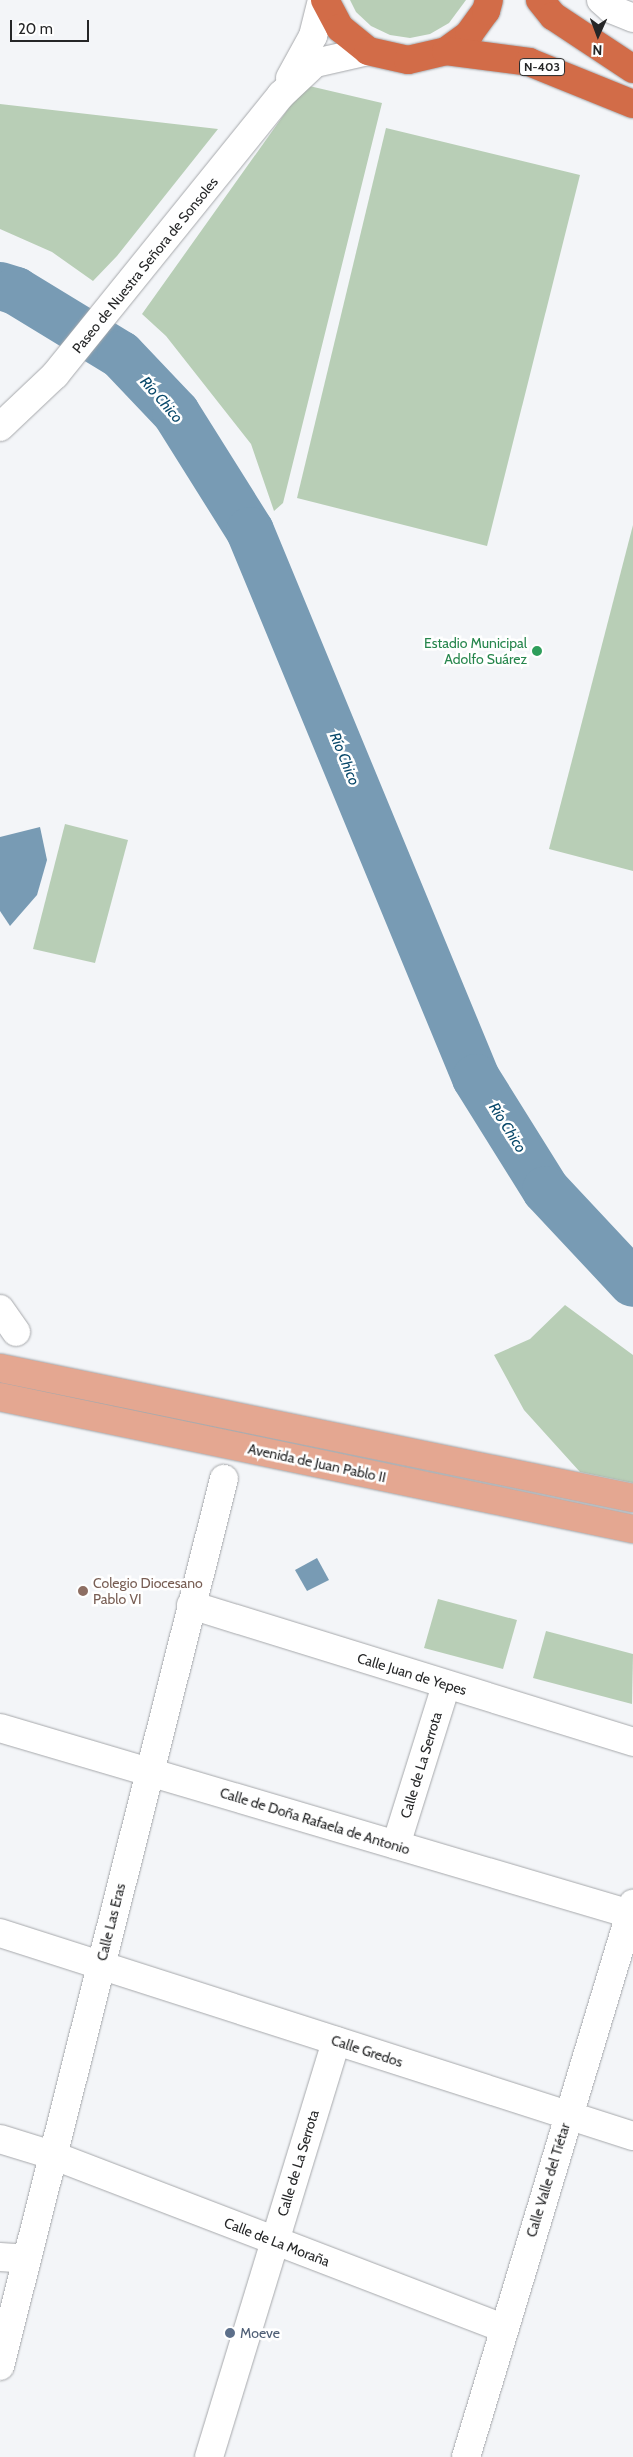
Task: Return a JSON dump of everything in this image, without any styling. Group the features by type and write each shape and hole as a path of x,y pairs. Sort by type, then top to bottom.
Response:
{"highway":[{"name":"N-403","path":"323,0 340,28 368,51 408,60 446,51 529,62 633,104"},
{"name":"N-403","path":"446,51 469,34 486,11 489,0"},
{"path":"540,0 553,16 633,69"}],"main road":[{"path":"0,1368 633,1498"},
{"name":"Avenida de Juan Pablo II","path":"0,1397 633,1528"}],"street":[{"name":"Paseo de Nuestra Señora de Sonsoles","path":"281,95 313,36 323,0"},
{"path":"601,0 633,18"},
{"name":"Paseo de Nuestra Señora de Sonsoles","path":"0,427 55,375 126,290 281,95 314,63 368,51"},
{"path":"0,1309 16,1332"},
{"name":"Calle Las Eras","path":"0,2366 13,2258 52,2155 224,1478"},
{"name":"Calle Juan de Yepes","path":"191,1606 633,1742"},
{"name":"Calle de La Serrota","path":"396,1844 446,1685"},
{"name":"Calle de Doña Rafaela de Antonio","path":"0,1728 396,1844 632,1909"},
{"name":"Calle Valle del Tiétar","path":"466,2457 502,2328 632,1909"},
{"name":"Calle Gredos","path":"0,1933 633,2136"},
{"name":"Calle de La Serrota","path":"209,2457 336,2041"},
{"name":"Calle de La Moraña","path":"0,2139 52,2155 502,2328"}],"green space":[{"path":"350,0 466,0 449,23 430,34 410,38 390,35 371,26 356,12"},
{"path":"305,85 382,103 283,503 274,511 251,444 166,336 142,314"},
{"path":"0,104 218,129 117,256 93,281 52,252 0,229"},
{"path":"386,128 580,175 487,546 297,498"},
{"path":"633,525 633,871 549,849"},
{"path":"65,824 128,840 95,963 33,949"},
{"path":"565,1305 633,1355 633,1483 580,1472 524,1410 494,1355 530,1339"},
{"path":"438,1599 517,1620 503,1669 424,1648"},
{"path":"546,1631 633,1654 632,1704 533,1678"}],"water":[{"path":"40,827 47,860 37,895 10,926 0,911 0,837"},
{"path":"317,1558 329,1580 307,1591 295,1570"}],"waterway":[{"name":"Río Chico","path":"0,286 16,291 121,355 176,413 250,531 476,1078 546,1190 633,1283"}],"place":[{"name":"Estadio Municipal Adolfo Suárez","path":"537,651"},
{"name":"Colegio Diocesano Pablo VI","path":"83,1591"},
{"name":"Moeve","path":"230,2333"}]}
